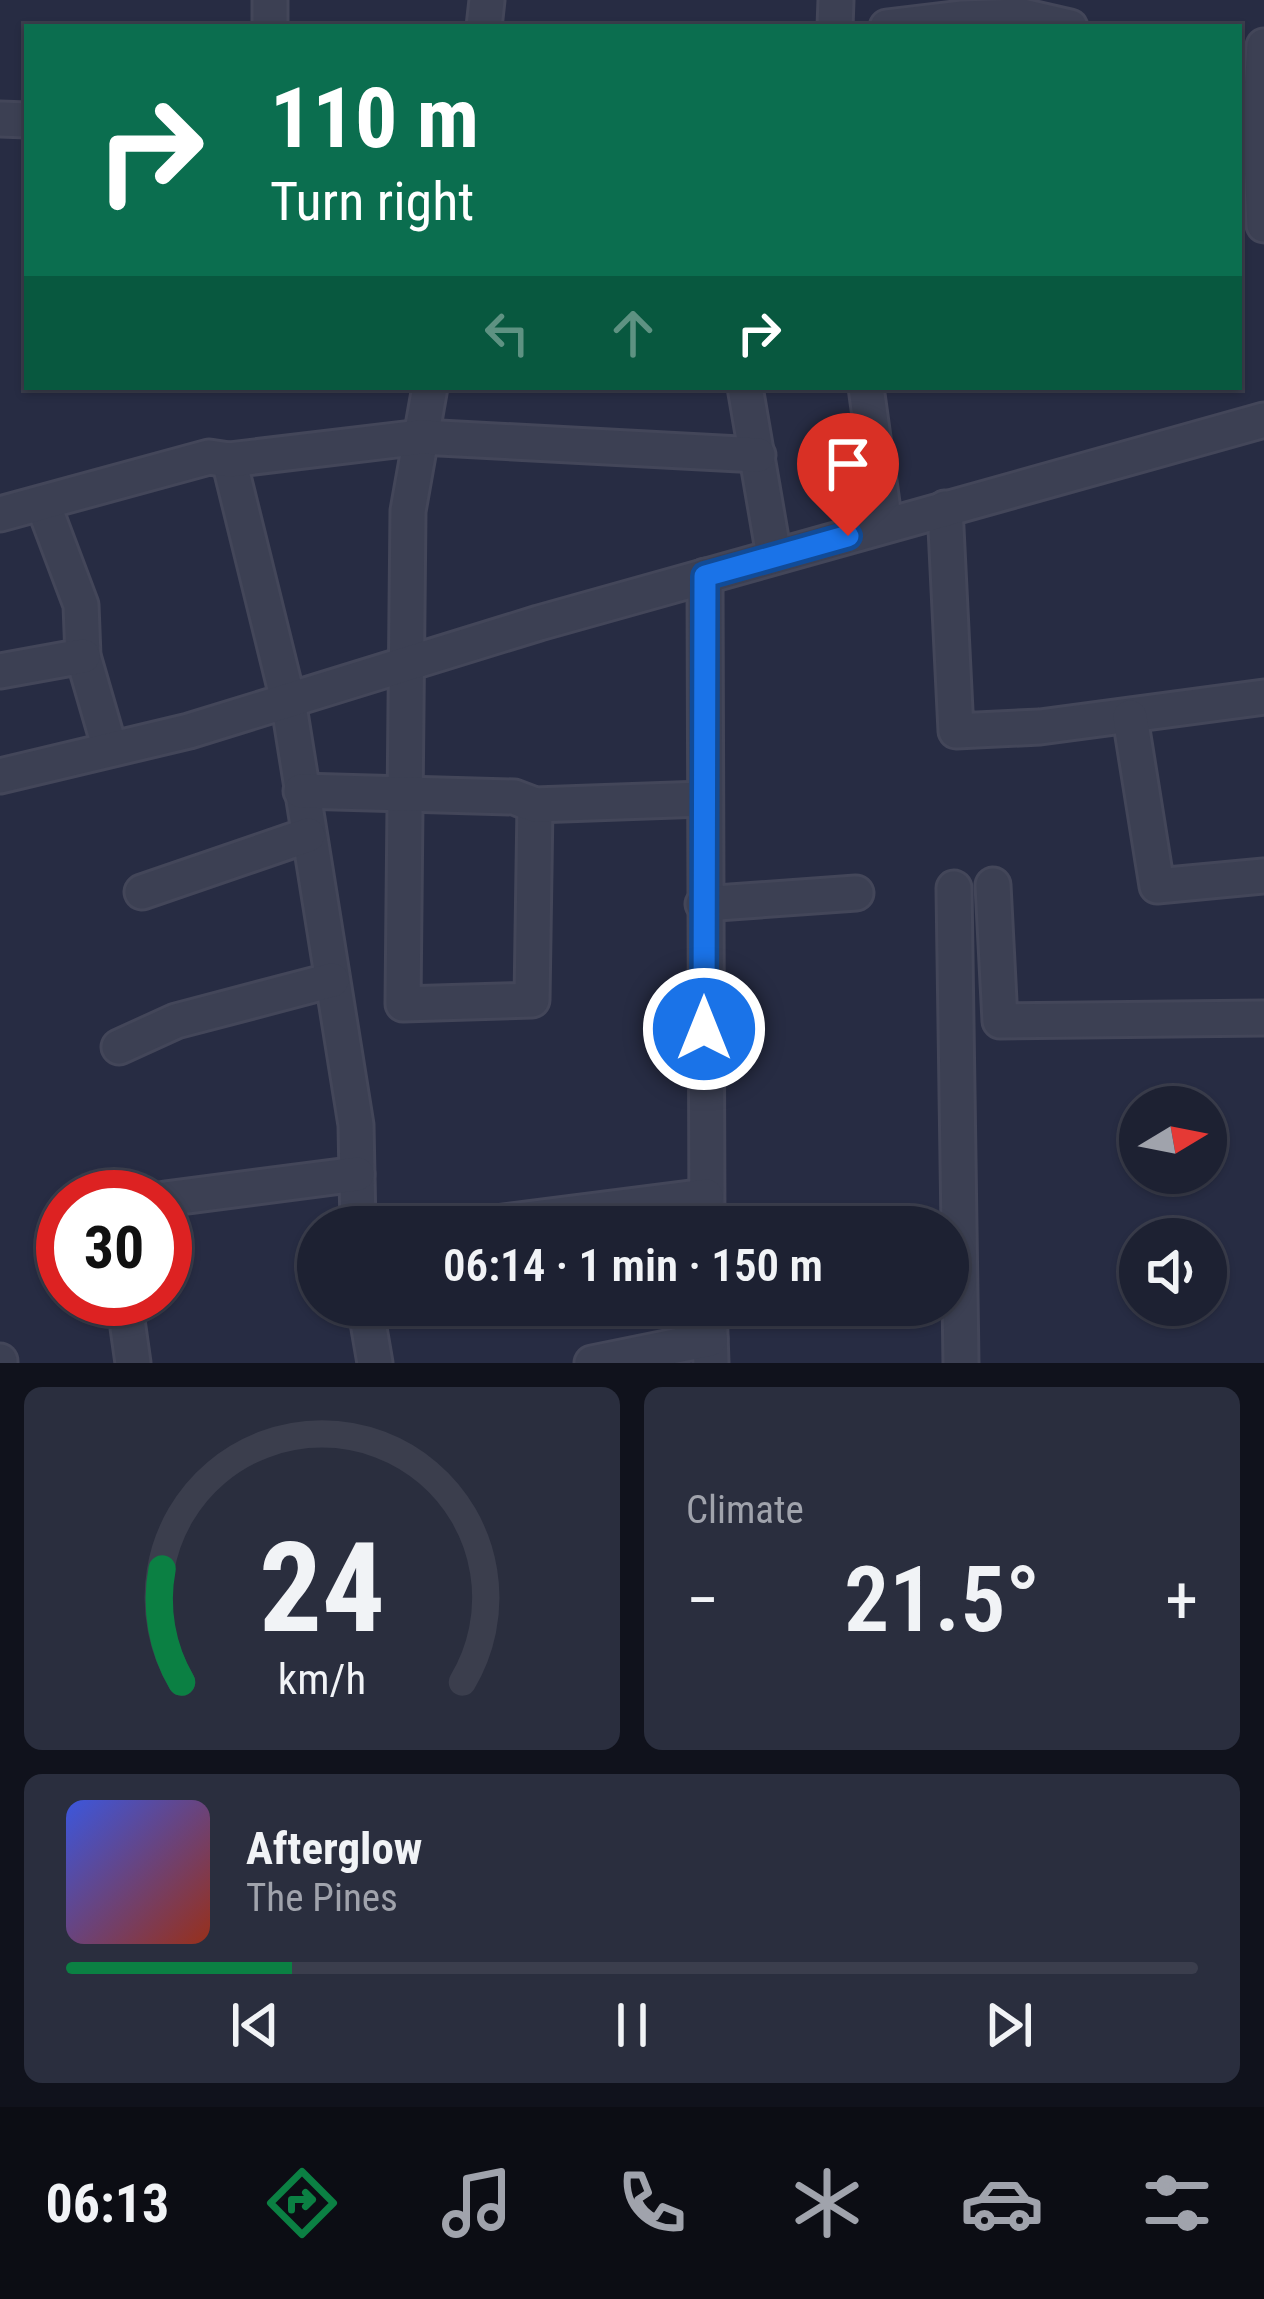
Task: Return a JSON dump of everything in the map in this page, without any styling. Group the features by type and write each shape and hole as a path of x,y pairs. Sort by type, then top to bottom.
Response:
{"street":[{"path":"906,24 963,15 1022,16 1057,24"},
{"path":"1264,46 1258,120 1264,225"},
{"path":"429,390 408,511 403,1004 532,1000 535,805"},
{"path":"746,390 774,556"},
{"path":"866,390 885,525"},
{"path":"0,776 189,731 774,556 1264,420"},
{"path":"0,514 209,457 229,460 421,437 758,455"},
{"path":"229,460 288,700 356,1125 358,1206"},
{"path":"43,504 81,605 83,656 110,749"},
{"path":"945,508 956,731 1130,717 1264,697"},
{"path":"705,576 706,1206"},
{"path":"0,671 83,656"},
{"path":"1130,717 1156,886 1264,876"},
{"path":"301,791 514,797 535,805 704,800"},
{"path":"142,892 308,835"},
{"path":"993,885 1000,1022 1264,1018"},
{"path":"954,888 961,1363"},
{"path":"704,904 856,892"},
{"path":"119,1047 176,1021 332,980"},
{"path":"192,1195 357,1174"},
{"path":"128,1326 133,1363"},
{"path":"369,1326 375,1363"},
{"path":"592,1363 710,1336"}],"route":[{"path":"704,1029 705,576 848,536"}]}
